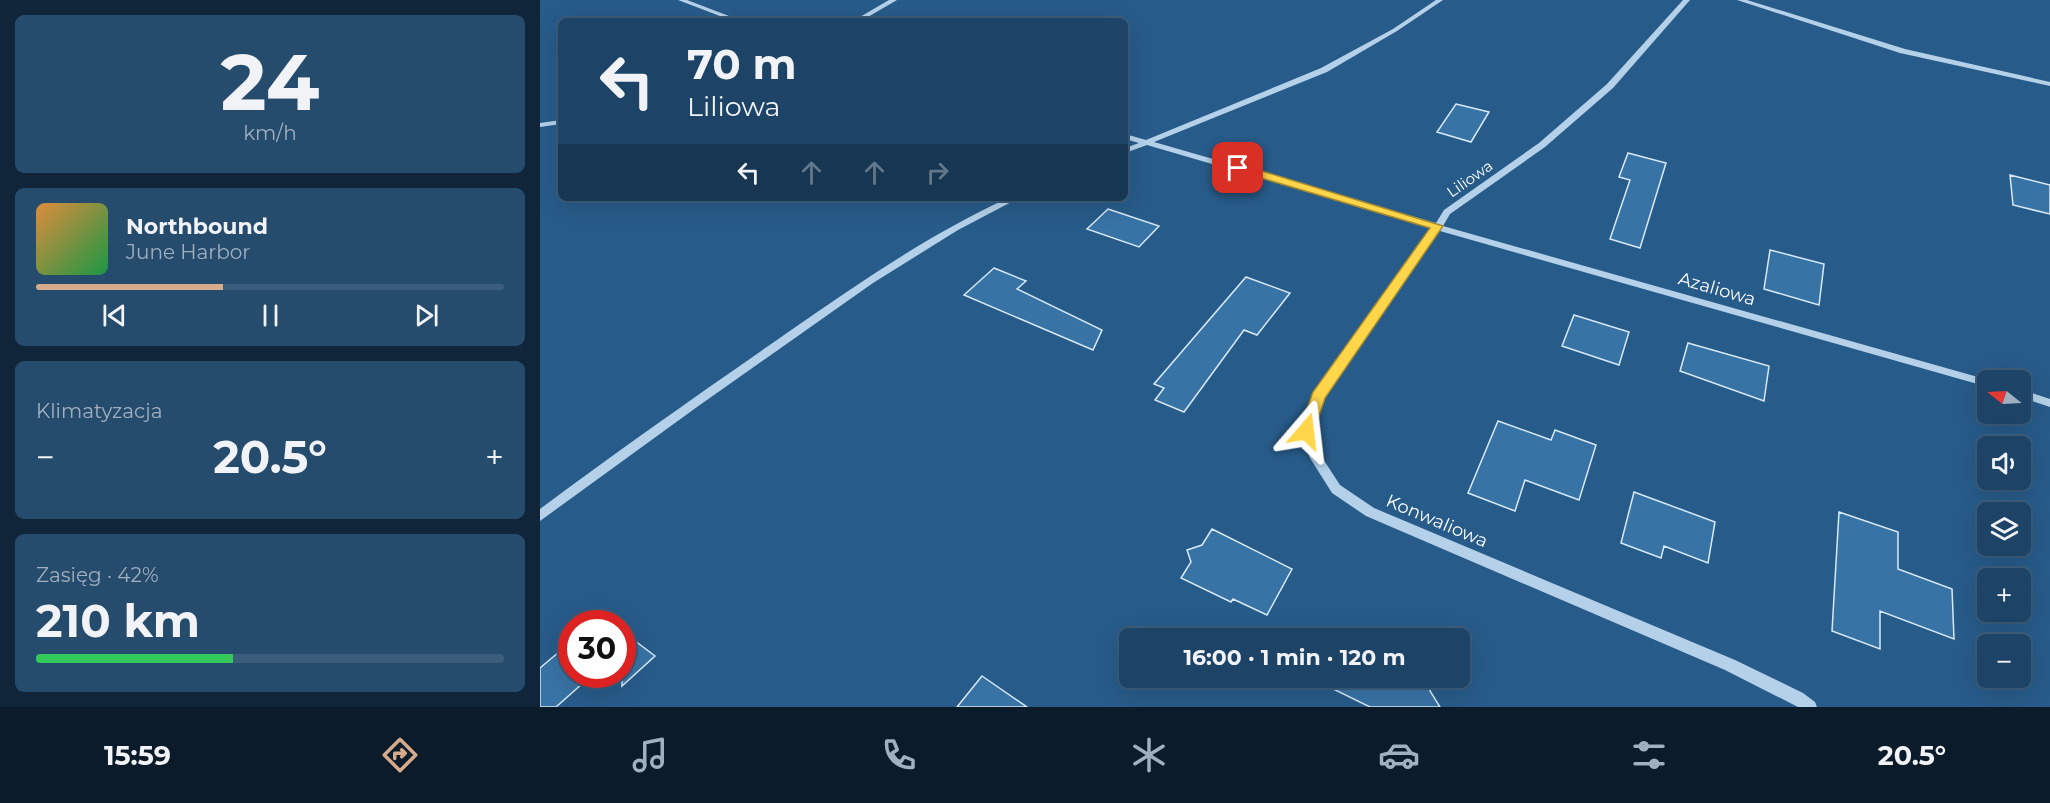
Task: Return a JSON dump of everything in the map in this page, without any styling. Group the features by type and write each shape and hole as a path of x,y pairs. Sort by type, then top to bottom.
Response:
{"street":[{"path":"681,0 730,18"},
{"path":"861,18 894,0"},
{"path":"1128,150 1324,70 1395,30 1440,0"},
{"name":"Liliowa","path":"1438,226 1447,212 1542,145 1610,86 1687,0"},
{"path":"1740,0 1903,51 2050,84"},
{"path":"540,125 558,122"},
{"path":"1128,137 1438,226"},
{"path":"540,516 636,443 858,288 930,242 1009,201"},
{"name":"Azaliowa","path":"1438,226 1977,380"},
{"name":"Konwaliowa","path":"1438,226 1318,396 1310,413 1306,431 1316,458 1336,489 1370,512 1730,665 1798,698 1810,707"},
{"path":"2031,396 2050,402"}],"building":[{"path":"1456,104 1489,112 1471,142 1437,132"},
{"path":"1628,153 1666,163 1640,248 1610,239 1630,180 1619,177"},
{"path":"2010,175 2050,185 2050,214 2013,205"},
{"path":"1108,209 1159,226 1139,247 1087,229"},
{"path":"1770,250 1824,264 1819,305 1764,289"},
{"path":"994,268 1026,281 1017,289 1102,330 1093,350 964,295"},
{"path":"1246,277 1290,293 1257,335 1244,330 1184,412 1155,400 1164,388 1154,384"},
{"path":"1574,315 1629,332 1619,365 1562,346"},
{"path":"1688,343 1769,366 1764,401 1680,371"},
{"path":"1498,421 1551,440 1555,430 1596,445 1579,500 1525,480 1515,511 1468,493"},
{"path":"1634,492 1715,522 1708,563 1664,546 1661,558 1621,543"},
{"path":"1839,512 1898,532 1898,569 1952,589 1954,639 1880,611 1880,649 1832,631"},
{"path":"1212,529 1292,569 1267,615 1233,599 1231,602 1181,578 1191,562 1187,550 1202,545"},
{"path":"636,642 655,656 636,673"},
{"path":"558,653 558,688 577,688 556,707 540,707 540,668"},
{"path":"982,676 1027,707 957,707"},
{"path":"1331,688 1431,688 1430,691 1440,707 1370,707"}],"route":[{"path":"1238,168 1438,226 1318,396 1310,413 1306,431"}]}
